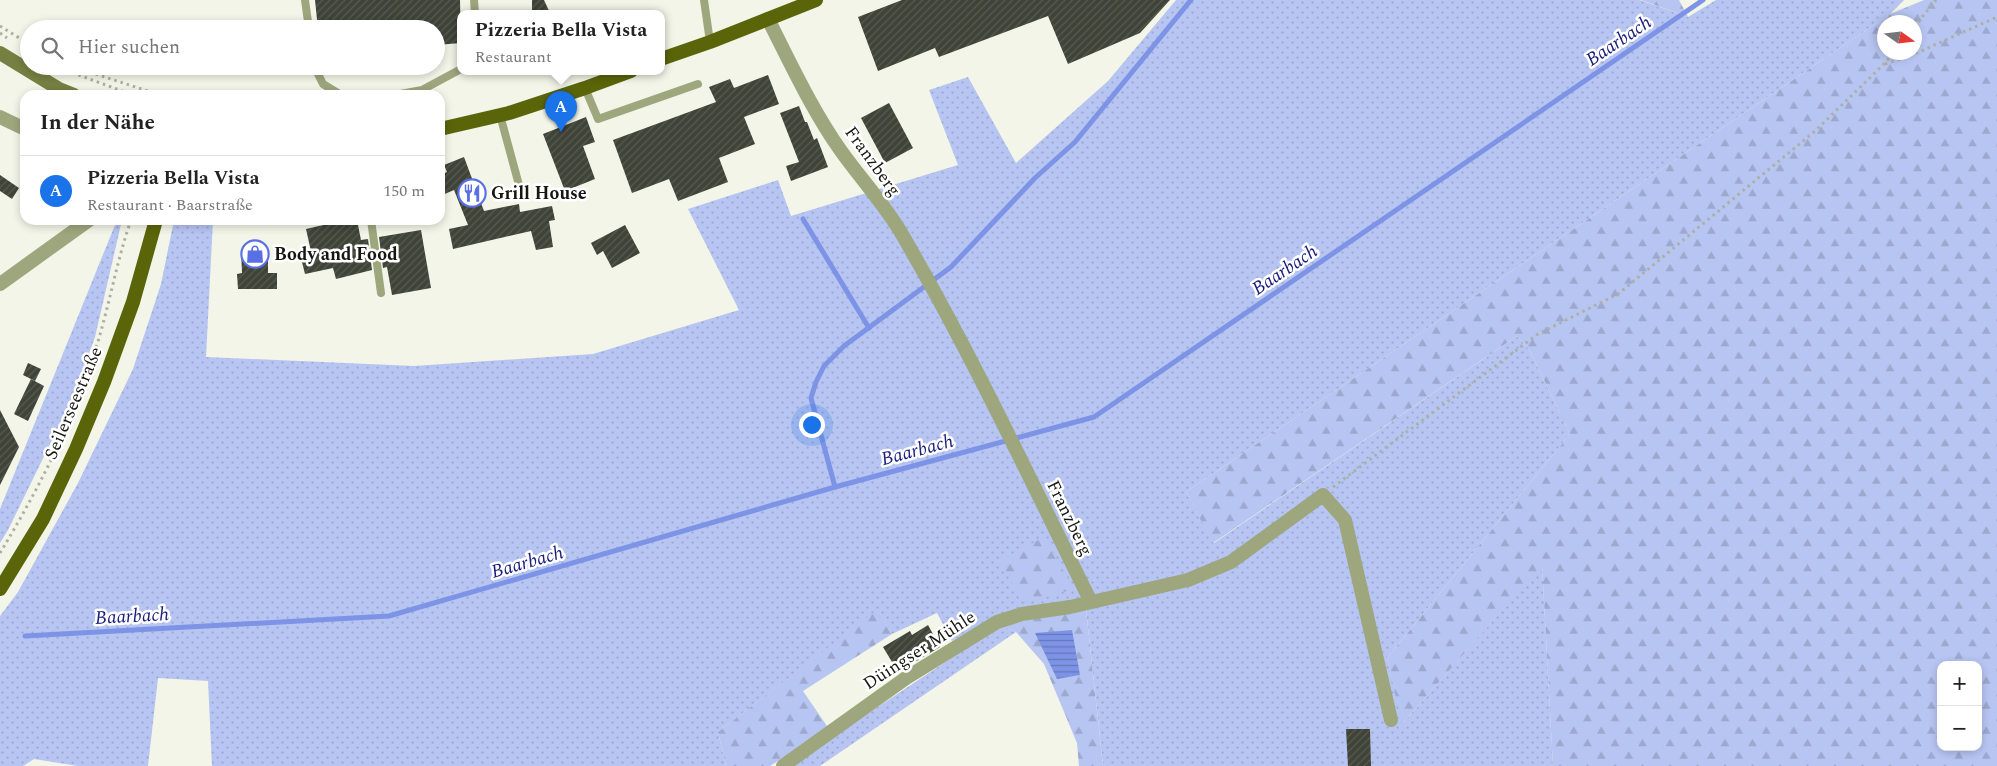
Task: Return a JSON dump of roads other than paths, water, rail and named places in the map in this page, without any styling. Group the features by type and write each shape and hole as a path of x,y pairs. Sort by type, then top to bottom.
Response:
{"main road":[{"path":"665,58 816,0"},
{"path":"0,53 20,65"},
{"path":"36,75 62,90"},
{"path":"445,128 500,115 620,75"},
{"name":"Seilerseestraße","path":"0,589 43,518 94,407 133,302 155,225"}],"street":[{"name":"Franzberg","path":"768,19 813,108 840,150 902,233 935,292 1012,441 1091,602"},
{"path":"0,117 20,127"},
{"path":"0,284 82,225"},
{"path":"1091,602 1134,594 1188,580 1231,562 1323,495 1345,520 1391,720"},
{"name":"Düingser Mühle","path":"783,766 906,678 997,622 1022,614 1070,608 1091,602"}],"lane":[{"path":"305,0 308,20"},
{"path":"704,0 710,42"},
{"path":"422,90 457,71"},
{"path":"318,75 323,84 333,90"},
{"path":"585,88 598,119 698,84"},
{"path":"500,115 519,185"},
{"path":"372,225 381,293"}],"water":[{"path":"1072,630 1080,675 1057,679 1035,633"}],"waterway":[{"path":"835,487 811,398 824,366 844,346 951,267 1035,178 1075,142 1191,0"},
{"name":"Baarbach","path":"25,636 389,616 835,487 1094,417 1703,0"},
{"path":"803,219 869,328"}],"place":[{"name":"Pizzeria Bella Vista","path":"561,132"},
{"name":"Grill House","path":"472,193"},
{"name":"Body and Food","path":"255,254"}]}
